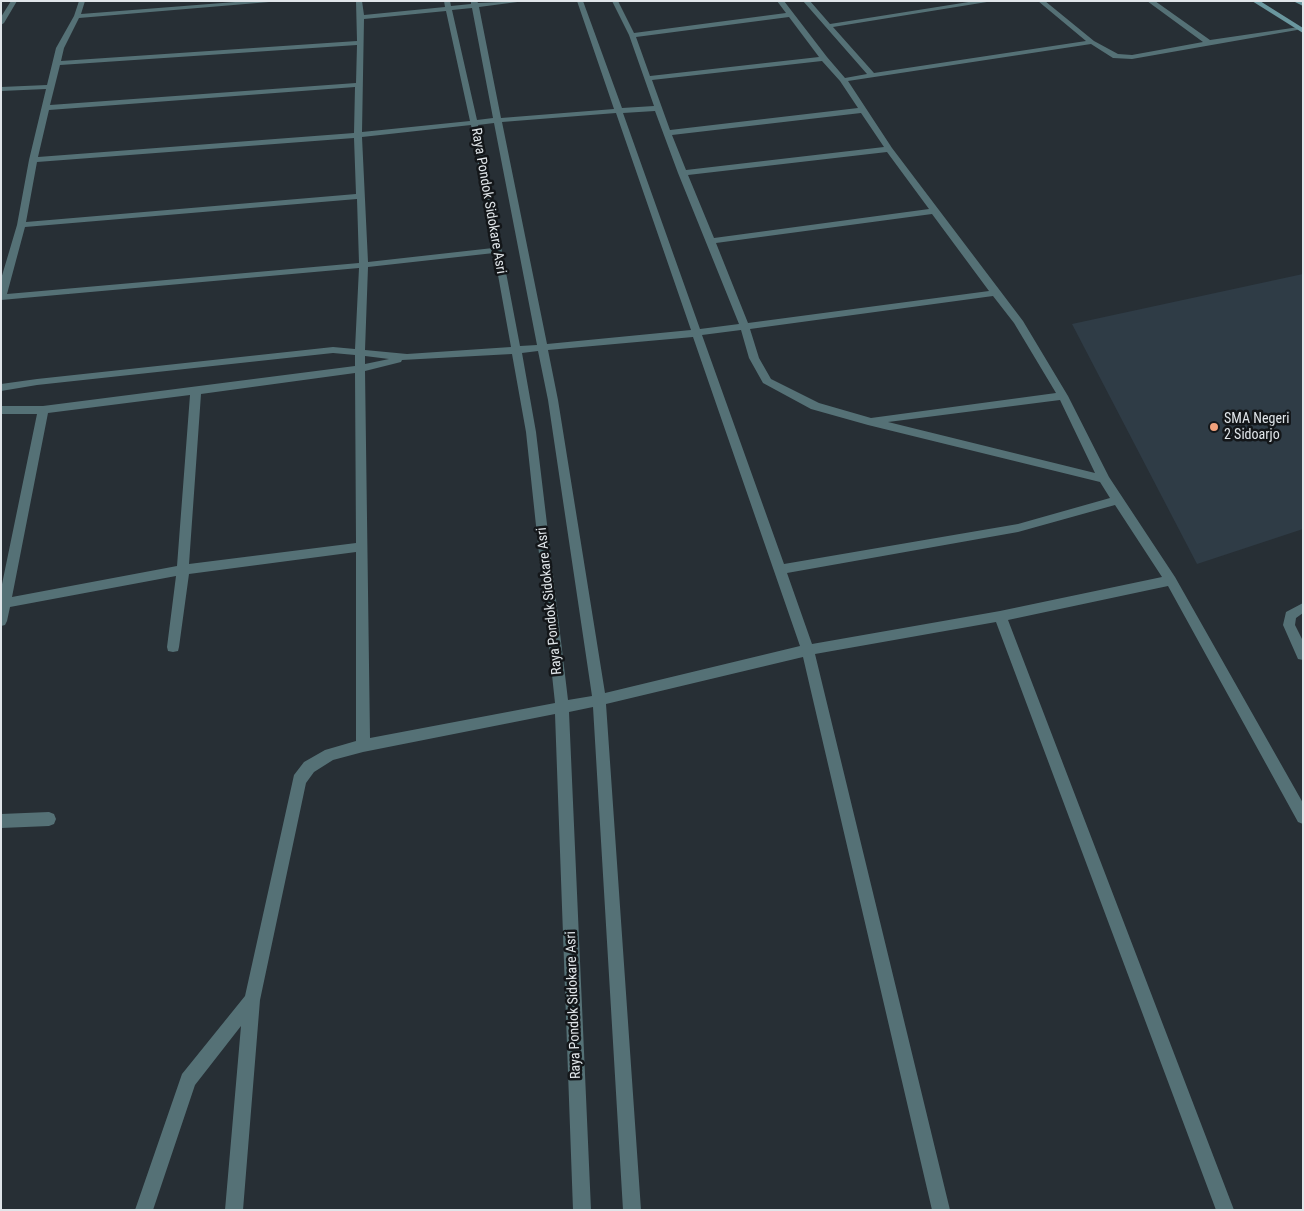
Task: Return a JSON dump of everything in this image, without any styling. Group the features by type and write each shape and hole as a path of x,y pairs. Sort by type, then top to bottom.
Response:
{"main road":[{"path":"1255,1 1300,29"},
{"path":"1297,1 1303,4"}],"street":[{"path":"1,23 14,1"},
{"path":"82,1 77,16 60,48 32,160 21,225 1,297 364,266 497,250"},
{"path":"77,16 278,1"},
{"path":"359,1 361,17 358,135 364,266 360,353 363,746"},
{"path":"361,17 447,5 522,1"},
{"path":"580,1 808,650 941,1210"},
{"path":"615,1 632,35 682,173 744,325 754,358 767,381 815,406 868,421 1104,479"},
{"path":"780,1 824,59 843,80 935,211 1018,321 1063,396 1104,479 1171,580 1303,817"},
{"path":"806,1 873,76"},
{"path":"828,26 990,1"},
{"path":"1041,1 1092,42 1111,54 1128,57 1300,29"},
{"path":"1150,1 1206,40 1207,43"},
{"path":"475,3 544,353 599,700 632,1210"},
{"name":"Raya Pondok Sidokare Asri","path":"447,5 474,123 531,432 562,708 582,1210"},
{"path":"632,35 790,15"},
{"path":"843,80 1092,42"},
{"path":"57,63 360,43"},
{"path":"648,78 824,59"},
{"path":"46,108 359,85"},
{"path":"1,89 51,87"},
{"path":"32,160 358,135 499,120 658,108"},
{"path":"667,133 864,110"},
{"path":"682,173 890,149"},
{"path":"21,225 361,196"},
{"path":"710,241 935,211"},
{"path":"1,388 38,382 333,350 407,357 516,350 544,353 995,293"},
{"path":"1,410 43,410 196,391 360,368 407,357"},
{"path":"173,647 183,570 196,391"},
{"path":"868,421 1063,396"},
{"path":"1,621 43,410"},
{"path":"780,569 1018,528 1117,500"},
{"path":"3,604 183,570 361,547"},
{"path":"234,1210 252,1000 299,780 309,766 330,754 363,746 562,708 808,650 1000,616 1171,580"},
{"path":"1301,647 1289,626 1290,616 1303,608"},
{"path":"1000,616 1225,1210"},
{"path":"1,821 49,819"},
{"path":"144,1210 188,1080 252,1000"}],"shaded area":[{"name":"SMA Negeri 2 Sidoarjo","path":"1303,274 1303,529 1197,564 1072,324"}],"place":[{"name":"SMA Negeri 2 Sidoarjo","path":"1214,427"}]}
